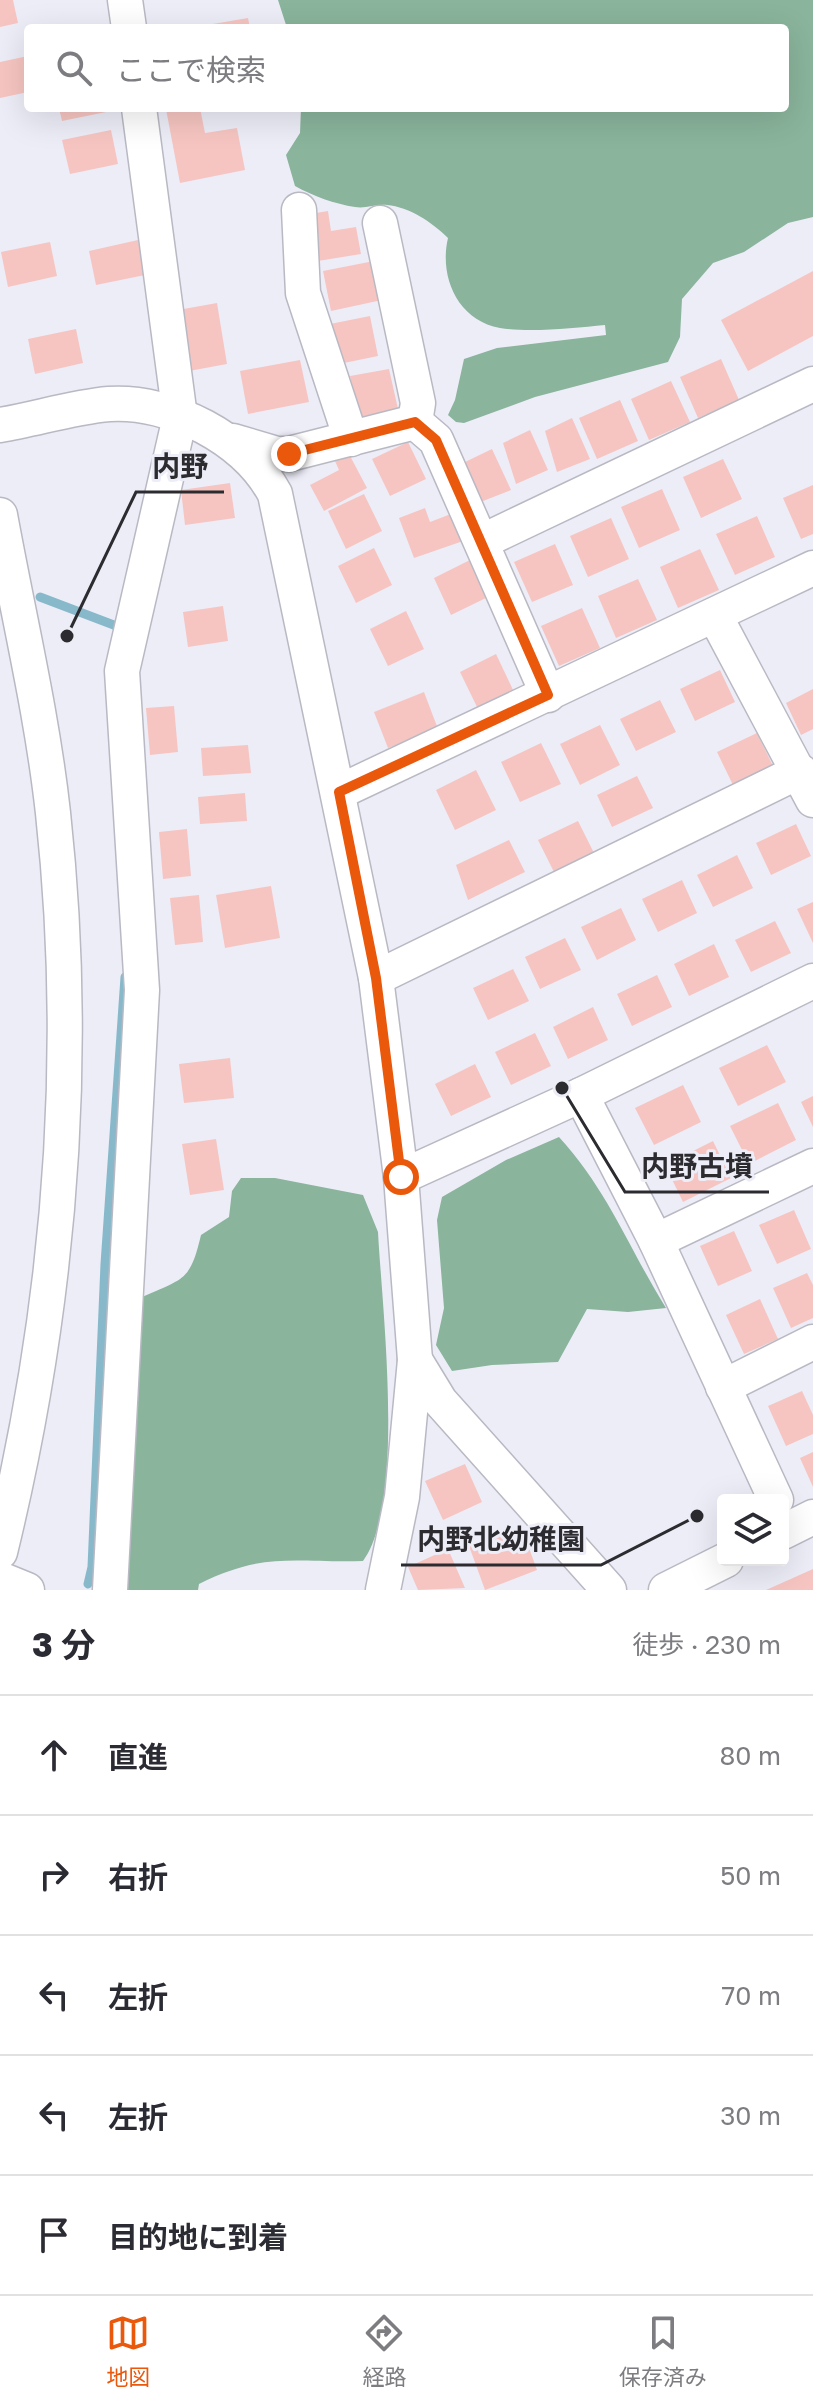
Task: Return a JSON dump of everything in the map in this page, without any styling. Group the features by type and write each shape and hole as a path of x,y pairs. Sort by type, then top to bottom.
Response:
{"street":[{"path":"125,0 128,24"},
{"path":"110,1590 142,990 122,671 180,417 140,112"},
{"path":"299,210 303,293 351,439"},
{"path":"380,223 418,403 415,422"},
{"path":"483,541 813,384"},
{"path":"0,425 109,404 133,405 180,417 222,437 277,454 415,422"},
{"path":"415,422 436,440 483,541 548,695"},
{"path":"222,437 257,467 275,494 376,978 401,1177 415,1360 408,1407 402,1497 383,1590"},
{"path":"0,520 53,809 67,987 66,1068 52,1259 32,1414 0,1552"},
{"path":"339,792 813,568"},
{"path":"376,978 806,786 715,616"},
{"path":"401,1177 581,1095 813,981"},
{"path":"581,1095 656,1241 723,1387 777,1494"},
{"path":"656,1241 813,1166"},
{"path":"723,1387 813,1342"},
{"path":"415,1360 440,1401 609,1590"},
{"path":"666,1590 717,1564"},
{"path":"0,1579 27,1590"}],"green space":[{"path":"278,0 813,0 813,217 788,223 744,252 713,263 682,299 680,337 668,362 535,397 464,423 456,422 448,415 455,400 464,359 497,348 606,335 605,325 525,330 500,328 472,316 454,294 446,267 448,238 435,226 395,206 347,206 295,186 286,155 300,133 301,112 789,112 789,24 286,24"},
{"path":"559,1137 605,1199 666,1308 628,1312 587,1309 558,1362 492,1365 452,1371 436,1345 444,1308 437,1220 442,1197 506,1160"},
{"path":"241,1178 275,1178 363,1195 378,1232 386,1354 388,1451 384,1496 376,1533 363,1561 262,1563 222,1574 199,1584 198,1590 120,1590 142,1297 177,1281 189,1270 201,1235 229,1217 232,1191"}],"building":[{"path":"0,0 13,0 18,23 0,27"},
{"path":"248,18 249,24 213,24"},
{"path":"24,57 24,93 0,98 0,62"},
{"path":"60,112 106,112 62,121"},
{"path":"167,112 201,112 205,133 237,128 245,170 180,183"},
{"path":"111,130 118,164 70,174 62,140"},
{"path":"328,211 331,231 356,227 361,254 318,261 310,214"},
{"path":"138,240 145,275 96,285 89,251"},
{"path":"50,242 57,276 8,287 1,252"},
{"path":"374,261 382,300 331,311 323,271"},
{"path":"813,271 813,336 748,371 721,320"},
{"path":"217,303 227,364 189,371 178,310"},
{"path":"370,316 378,356 339,364 330,324"},
{"path":"76,329 83,363 35,374 28,339"},
{"path":"721,359 739,400 698,418 680,377"},
{"path":"300,360 309,402 248,414 240,371"},
{"path":"389,369 398,409 359,417 350,376"},
{"path":"671,381 690,422 649,440 631,399"},
{"path":"620,400 638,441 597,459 579,418"},
{"path":"572,418 590,459 557,472 545,431"},
{"path":"530,430 548,470 516,484 503,443"},
{"path":"408,442 426,479 390,496 372,459"},
{"path":"492,449 511,490 478,503 465,462"},
{"path":"349,454 367,488 324,511 310,485 339,470 335,461"},
{"path":"723,459 742,499 701,518 683,477"},
{"path":"230,483 235,518 185,525 181,490"},
{"path":"813,485 813,534 801,539 783,498"},
{"path":"662,489 680,530 639,548 621,507"},
{"path":"364,494 382,531 346,549 328,511"},
{"path":"425,508 430,522 456,512 466,540 414,558 399,518"},
{"path":"757,516 775,557 735,575 716,534"},
{"path":"611,518 629,559 588,577 570,536"},
{"path":"555,544 573,585 532,602 514,562"},
{"path":"374,548 392,585 356,603 338,566"},
{"path":"700,549 719,590 678,608 660,567"},
{"path":"470,560 488,597 451,615 434,578"},
{"path":"638,579 657,620 616,638 598,596"},
{"path":"223,606 228,641 188,647 183,612"},
{"path":"582,608 600,648 559,666 541,626"},
{"path":"406,611 424,649 388,666 370,629"},
{"path":"496,654 514,692 478,709 460,672"},
{"path":"720,670 735,702 695,721 680,689"},
{"path":"813,689 813,729 801,735 786,703"},
{"path":"424,692 438,729 388,748 374,712"},
{"path":"660,700 676,732 636,751 620,719"},
{"path":"174,706 178,752 150,755 146,708"},
{"path":"600,725 620,765 580,785 560,744"},
{"path":"757,733 773,766 733,785 717,752"},
{"path":"541,743 561,784 520,802 501,762"},
{"path":"248,745 251,773 203,776 201,748"},
{"path":"476,770 496,810 455,830 436,790"},
{"path":"637,776 653,808 612,827 597,795"},
{"path":"245,793 247,821 200,824 198,797"},
{"path":"578,821 594,853 554,872 538,840"},
{"path":"796,824 811,856 771,875 756,843"},
{"path":"187,829 191,876 163,879 159,832"},
{"path":"509,840 525,872 468,900 456,865"},
{"path":"737,855 753,888 713,907 697,875"},
{"path":"682,880 697,913 658,932 642,899"},
{"path":"271,886 280,938 225,948 216,895"},
{"path":"199,895 203,942 175,945 170,898"},
{"path":"813,902 813,943 797,909"},
{"path":"621,908 636,940 597,960 581,927"},
{"path":"775,921 791,953 751,972 735,940"},
{"path":"565,938 581,970 540,989 525,957"},
{"path":"714,944 729,977 689,996 674,964"},
{"path":"513,969 529,1001 488,1020 473,988"},
{"path":"657,975 672,1007 632,1026 617,994"},
{"path":"593,1007 608,1040 568,1059 553,1027"},
{"path":"535,1033 551,1066 511,1085 495,1052"},
{"path":"767,1045 786,1082 738,1106 719,1068"},
{"path":"230,1058 234,1098 184,1103 179,1064"},
{"path":"475,1064 491,1097 451,1116 435,1084"},
{"path":"683,1085 701,1122 654,1145 635,1108"},
{"path":"813,1096 813,1127 801,1102"},
{"path":"778,1103 796,1140 749,1164 730,1126"},
{"path":"216,1139 224,1190 190,1195 182,1144"},
{"path":"713,1141 731,1178 683,1202 665,1165"},
{"path":"794,1210 811,1249 777,1264 759,1225"},
{"path":"734,1231 752,1271 718,1286 700,1246"},
{"path":"807,1273 813,1285 813,1318 791,1328 773,1288"},
{"path":"760,1299 778,1339 744,1354 726,1315"},
{"path":"802,1391 813,1415 813,1434 786,1446 768,1406"},
{"path":"813,1452 813,1487 800,1458"},
{"path":"465,1464 482,1502 443,1520 425,1481"},
{"path":"521,1526 537,1570 485,1590 469,1546"},
{"path":"448,1549 465,1588 418,1590 408,1567"},
{"path":"813,1569 813,1590 766,1590"}],"waterway":[{"path":"40,597 119,627 119,634"},
{"path":"88,1584 92,1567 105,1264 125,977"}],"place":[{"name":"内野","path":"67,636"},
{"name":"内野古墳","path":"562,1088"},
{"name":"内野北幼稚園","path":"697,1516"}],"route":[{"path":"289,454 415,422 436,440 483,541 548,695 339,792 376,978 401,1177"}]}
